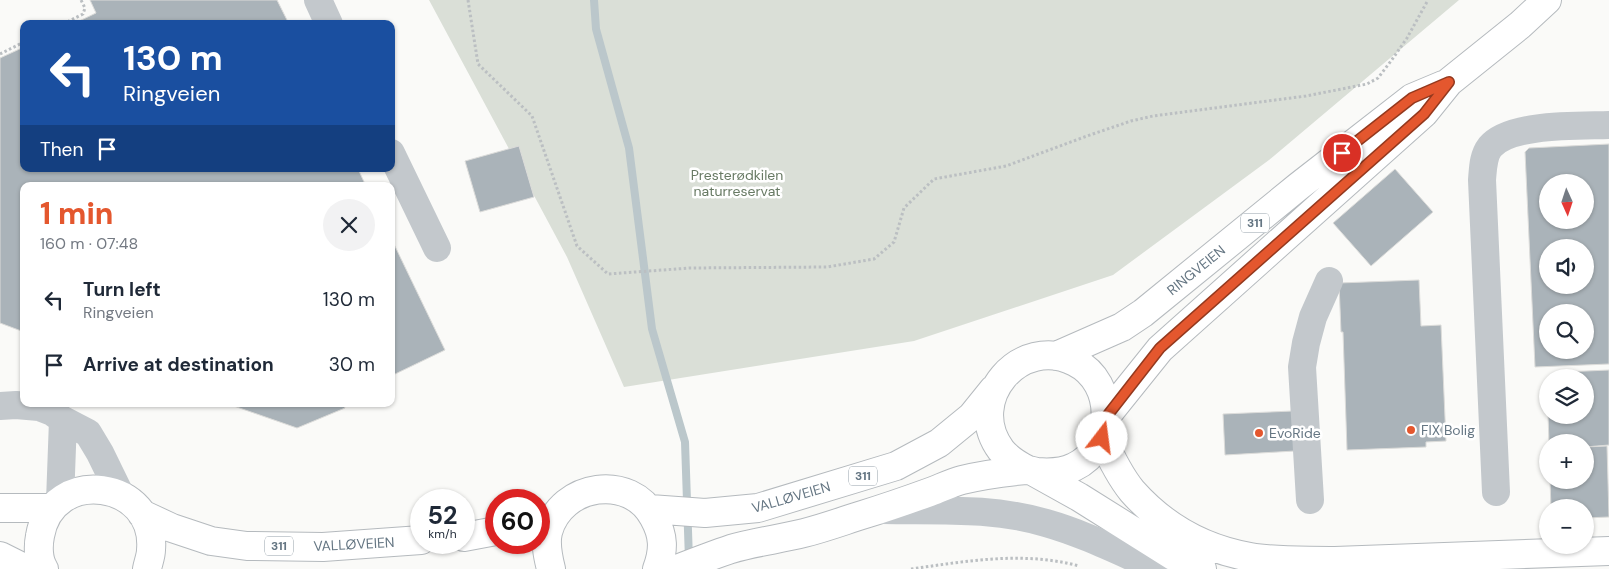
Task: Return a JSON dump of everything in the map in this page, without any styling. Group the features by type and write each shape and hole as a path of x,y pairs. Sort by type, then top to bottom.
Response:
{"main road":[{"name":"RINGVEIEN","path":"1104,427 1103,394 1092,376 1076,362 1056,356 1041,356 1028,359 1015,366 1004,375 996,386 990,402 989,419 993,435 1001,450 1013,462 1031,471 1054,473 1074,467 1091,455 1104,427 1160,348 1424,114 1449,82 1520,25 1547,0"},
{"name":"RINGVEIEN","path":"1056,356 1122,327 1143,313 1299,186 1412,98 1449,82"},
{"name":"VALLØVEIEN","path":"660,509 705,513 758,508 896,466 939,443 972,416 996,386"},
{"path":"1104,427 1114,463 1131,490 1152,512 1185,535 1217,549 1250,557 1335,561 1609,551"},
{"path":"677,569 731,549 805,532 879,510 961,480 1031,471 1079,497 1173,556 1202,569"},
{"path":"550,514 573,498 592,489 613,488 633,495 660,509 663,555 657,569"},
{"name":"VALLØVEIEN","path":"0,508 56,505 74,493 89,489 105,489 120,494 132,502 142,514 150,532 151,551 146,569"},
{"path":"44,569 38,546 42,526 56,505"},
{"name":"VALLØVEIEN","path":"142,514 172,528 211,541 247,546 323,547 410,541"},
{"path":"547,554 552,569"},
{"path":"0,556 26,569"}],"street":[{"path":"318,0 328,20"},
{"path":"1496,492 1482,180 1484,160 1491,146 1506,136 1532,128 1609,125"},
{"path":"395,161 437,248"},
{"path":"1310,500 1302,367 1313,317 1329,281"},
{"path":"0,406 20,405"},
{"path":"39,407 52,412 88,433 120,494"},
{"path":"56,505 63,420"},
{"path":"879,510 976,511 1046,522 1159,569"}],"path":[{"path":"71,20 83,14 85,8 81,0"},
{"path":"468,0 478,64 532,116 578,246 608,274 690,268 827,267 874,259 894,242 904,208 934,179 1006,166 1130,121 1153,116 1306,96 1367,84 1378,78 1391,62 1428,0"},
{"path":"0,54 20,44"},
{"path":"911,569 958,562 1019,557 1060,561 1085,567"}],"green space":[{"name":"Presterødkilen naturreservat","path":"429,0 1459,0 1269,160 1113,275 914,341 624,387 567,257"}],"building":[{"path":"90,0 277,0 287,20 81,20 96,13"},
{"path":"20,49 20,172 359,172 364,182 20,182 20,330 0,323 0,58"},
{"path":"1609,144 1609,364 1535,367 1525,152 1529,148"},
{"path":"519,146 534,197 480,212 465,161"},
{"path":"1395,169 1433,212 1371,266 1333,223"},
{"path":"395,246 445,350 395,374"},
{"path":"1419,280 1421,326 1441,325 1446,441 1426,442 1426,447 1347,450 1343,332 1341,332 1339,283"},
{"path":"1609,370 1609,445 1594,446 1594,434 1549,434 1548,424 1594,424 1594,371"},
{"path":"237,407 345,408 297,428"},
{"name":"EvoRide","path":"1293,411 1295,451 1225,455 1223,414"},
{"path":"1607,446 1609,517 1594,518 1594,499 1551,499 1550,489 1594,489 1594,447"}],"waterway":[{"path":"594,0 596,29 629,148 652,329 685,442 689,560"}],"place":[{"name":"FIX Bolig","path":"1411,430"},
{"name":"EvoRide","path":"1259,433"}],"route":[{"path":"1102,438 1107,416 1160,348 1424,114 1449,82 1412,98 1342,153"}]}
